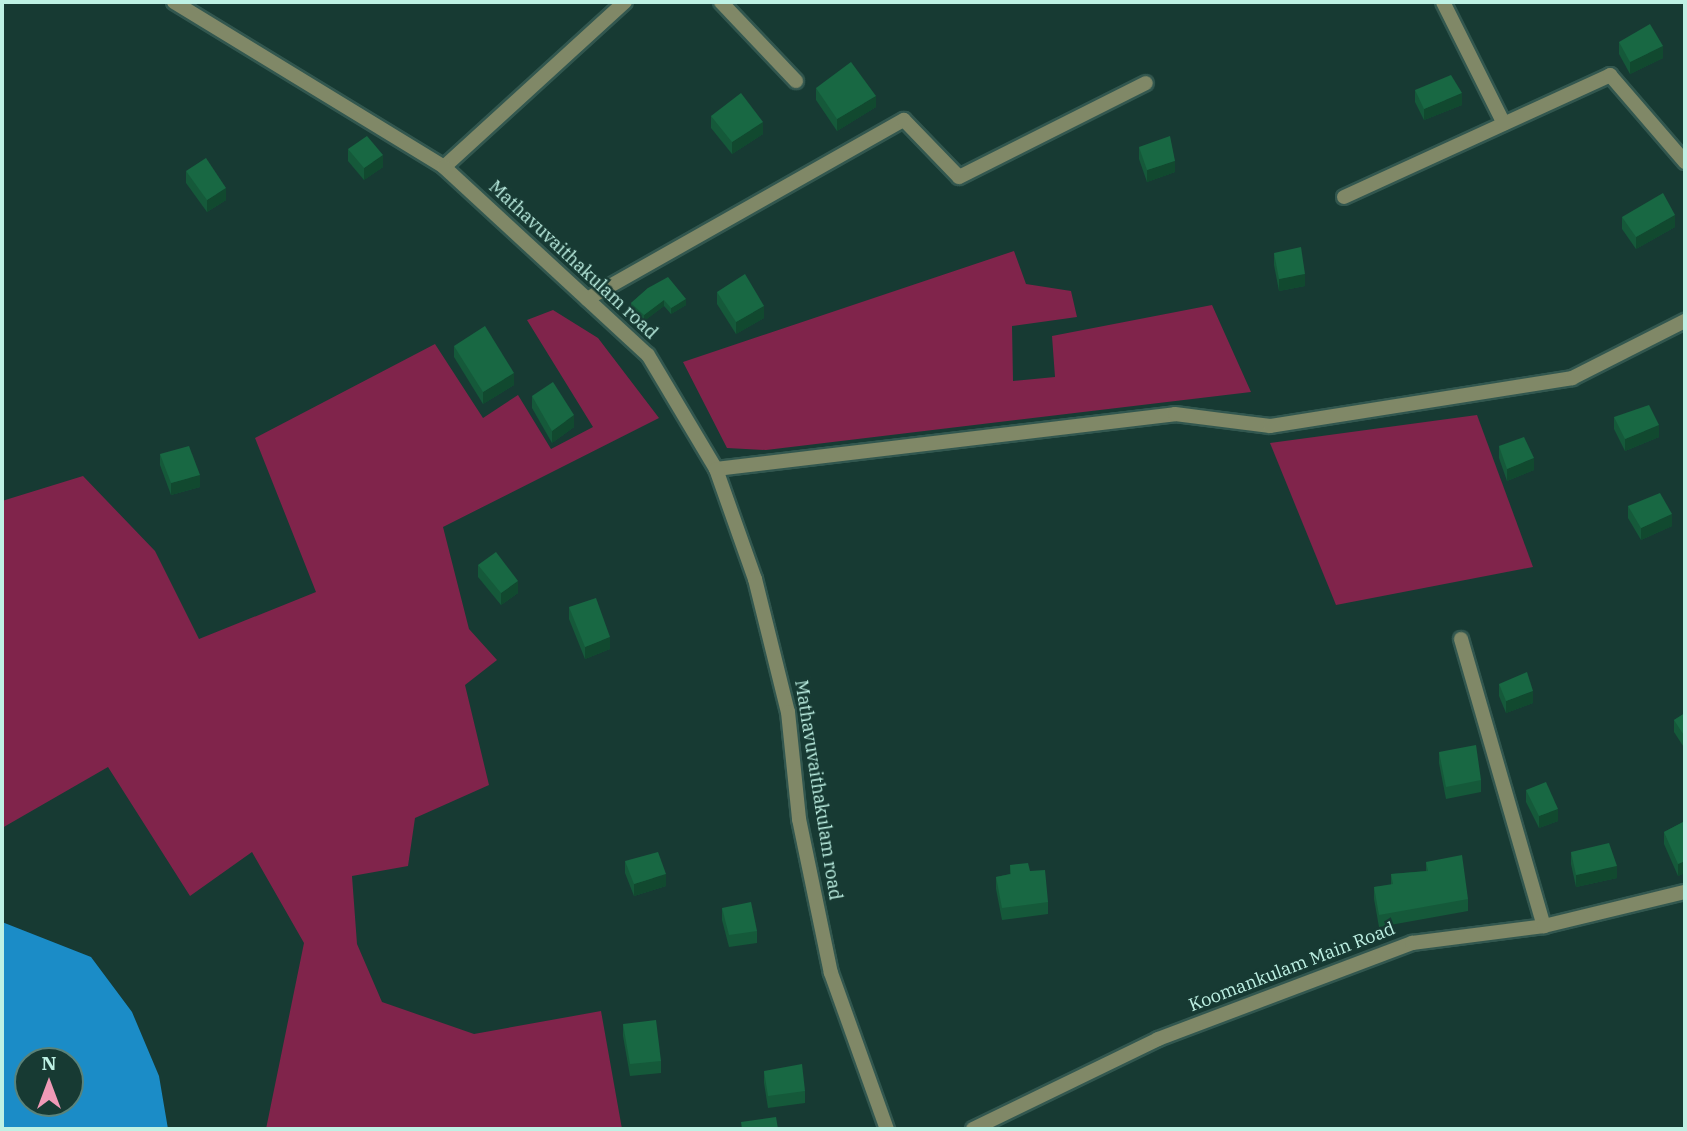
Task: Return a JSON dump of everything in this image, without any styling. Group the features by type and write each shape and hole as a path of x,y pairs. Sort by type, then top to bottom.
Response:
{"street":[{"name":"Mathavuvaithakulam road","path":"174,2 443,167 648,355 716,469 755,579 788,712 799,819 831,973 887,1129"},
{"path":"443,167 625,2"},
{"path":"721,2 796,81"},
{"path":"1443,2 1504,124"},
{"path":"1344,197 1610,75 1685,162"},
{"path":"587,299 904,120 958,177 1146,83"},
{"path":"716,469 1175,414 1270,426 1572,378 1685,321"},
{"path":"1461,639 1544,926"},
{"name":"Koomankulam Main Road","path":"973,1129 1158,1039 1412,943 1544,926 1685,892"}],"shaded area":[{"path":"1014,251 1026,284 1071,291 1077,317 1012,326 1013,381 1055,377 1052,336 1212,305 1251,392 766,450 727,448 683,362"},
{"path":"553,310 598,338 659,418 443,527 469,629 497,660 465,685 489,785 415,818 408,866 352,876 357,944 382,1002 474,1034 601,1011 622,1129 266,1129 304,943 252,852 190,896 108,767 2,828 2,501 83,476 155,551 199,639 316,592 255,438 435,344 483,418 518,395 551,449 593,427 527,320"},
{"path":"1477,415 1533,567 1336,605 1270,443"}],"water":[{"path":"2,922 91,957 132,1012 159,1076 168,1129 2,1129"}],"building":[{"path":"1650,24 1663,46 1630,62 1619,42"},
{"path":"851,62 876,96 837,119 816,88"},
{"path":"1451,75 1462,93 1424,109 1415,90"},
{"path":"741,93 763,122 732,142 711,116"},
{"path":"367,136 383,155 364,168 348,149"},
{"path":"1170,136 1175,161 1147,170 1139,147"},
{"path":"206,158 226,188 207,200 186,171"},
{"path":"1663,193 1675,215 1636,237 1622,217"},
{"path":"1301,247 1305,274 1279,279 1274,253"},
{"path":"745,274 764,306 736,322 717,292"},
{"path":"668,277 686,299 671,308 664,300 644,315 631,303 648,288"},
{"path":"485,326 514,373 483,392 454,346"},
{"path":"553,382 574,415 552,431 532,396"},
{"path":"1649,405 1659,425 1625,439 1614,417"},
{"path":"1524,437 1534,458 1507,469 1499,446"},
{"path":"189,446 200,475 171,483 160,454"},
{"path":"1660,493 1672,514 1641,528 1628,506"},
{"path":"496,552 518,581 501,593 478,565"},
{"path":"596,598 610,637 585,647 569,607"},
{"path":"1527,672 1533,691 1506,701 1499,684"},
{"path":"1685,713 1685,737 1674,720"},
{"path":"1476,745 1481,780 1446,787 1439,752"},
{"path":"1546,782 1558,809 1539,816 1526,790"},
{"path":"1685,821 1685,861 1678,864 1664,832"},
{"path":"1609,843 1617,866 1576,875 1571,852"},
{"path":"658,852 666,874 634,884 625,861"},
{"path":"1462,855 1468,899 1379,915 1374,887 1393,884 1391,874 1428,871 1426,862"},
{"path":"1028,863 1030,871 1045,870 1048,902 1002,908 996,877 1011,874 1010,865"},
{"path":"751,902 757,931 729,935 722,908"},
{"path":"656,1020 661,1061 630,1064 623,1024"},
{"path":"802,1064 805,1091 768,1096 764,1071"},
{"path":"776,1117 778,1129 742,1129 741,1122"}]}
